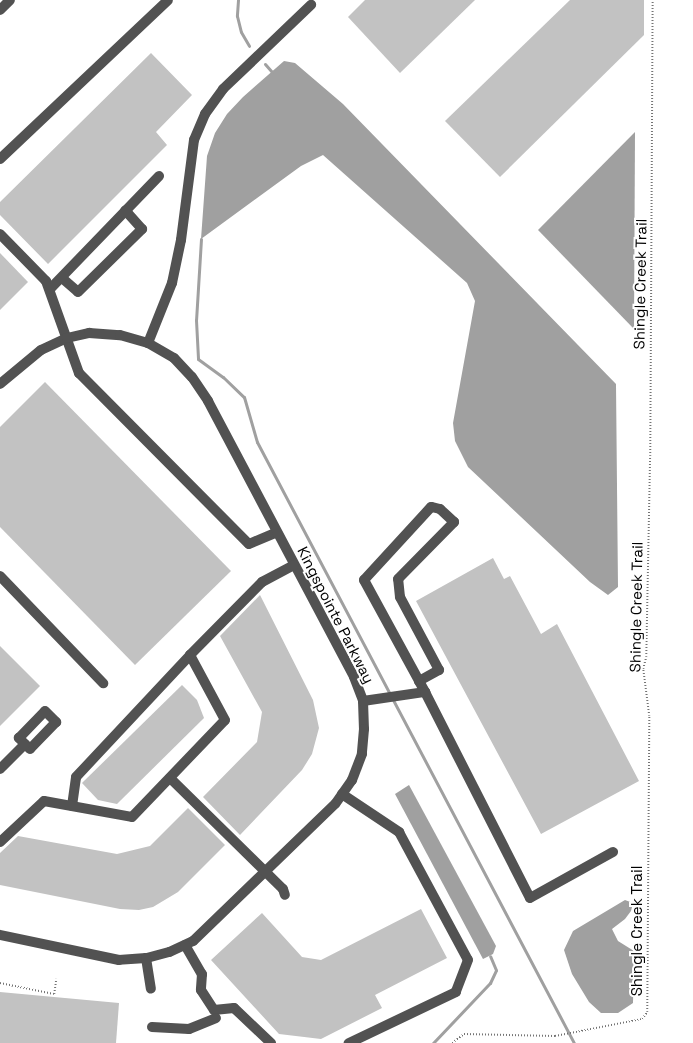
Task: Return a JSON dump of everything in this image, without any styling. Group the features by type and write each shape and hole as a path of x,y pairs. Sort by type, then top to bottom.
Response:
{"street":[{"path":"0,10 10,0"},
{"path":"0,158 168,0"},
{"path":"148,343 172,283 181,240 194,140 205,114 223,89 311,4"},
{"path":"50,289 159,176"},
{"path":"62,278 78,292 142,229 125,210"},
{"path":"0,234 46,281 79,373 249,544 277,532"},
{"name":"Kingspointe Parkway","path":"0,384 41,350 67,338 89,333 120,335 148,343 174,358 192,376 208,401 354,677 363,701 362,754 352,780 335,804 212,924 185,945 170,952 146,958 118,960 0,935"},
{"path":"418,681 439,670 400,597 398,579 454,522 440,509 431,507 364,580 418,681 425,692 530,898 613,852"},
{"path":"72,806 76,777 190,655 262,582 294,565"},
{"path":"0,576 103,683"},
{"path":"0,842 44,801 132,817 225,720 190,655"},
{"path":"363,701 425,692"},
{"path":"0,769 25,744"},
{"path":"170,778 283,889 285,895"},
{"path":"342,794 399,832 468,960 456,992 349,1043"},
{"path":"185,945 202,974 201,990 214,1010 234,1008 271,1043"},
{"path":"146,958 151,989"},
{"path":"152,1027 190,1029 216,1018"}],"path":[{"name":"Shingle Creek Trail","path":"452,1043 464,1034 560,1035 642,1019 647,1012 649,716 643,669 646,657 650,456 652,0"},
{"path":"0,983 54,994 56,979"}],"shaded area":[{"path":"284,61 295,63 343,104 616,384 618,587 608,595 590,582 468,467 455,441 453,423 475,301 467,283 323,155 301,166 201,239 207,156 215,133 227,114 243,97"},
{"path":"635,132 634,329 538,230"},
{"path":"409,785 496,946 493,954 483,959 395,794"},
{"path":"625,900 633,903 631,911 625,919 612,929 618,941 634,951 633,1003 618,1013 601,1013 589,1002 572,974 564,950 573,931"}],"building":[{"path":"365,0 475,0 400,73 348,17"},
{"path":"570,0 644,0 644,35 500,177 445,121"},
{"path":"151,53 192,95 156,132 167,145 48,264 0,215 0,202"},
{"path":"0,253 28,282 0,310"},
{"path":"45,382 231,571 135,665 0,527 0,427"},
{"path":"493,558 504,579 510,576 541,634 557,624 639,781 541,834 416,601"},
{"path":"260,595 313,700 319,728 312,754 302,770 240,835 203,797 257,742 262,712 220,636"},
{"path":"0,646 40,686 0,726"},
{"path":"182,685 197,700 204,718 117,804 98,800 82,783"},
{"path":"188,808 225,845 178,892 153,907 139,910 120,909 0,885 0,853 18,836 117,854 150,846"},
{"path":"421,909 447,958 375,995 382,1008 321,1039 279,1034 211,960 262,913 302,957 321,960"},
{"path":"0,992 119,1003 116,1043 0,1043"}],"waterway":[{"path":"238,0 237,16 241,32 249,46"},
{"path":"265,64 272,72"},
{"path":"201,239 196,320 198,359 223,377 244,397 257,442 574,1043"},
{"path":"433,1043 490,983 496,970 490,956"}]}
